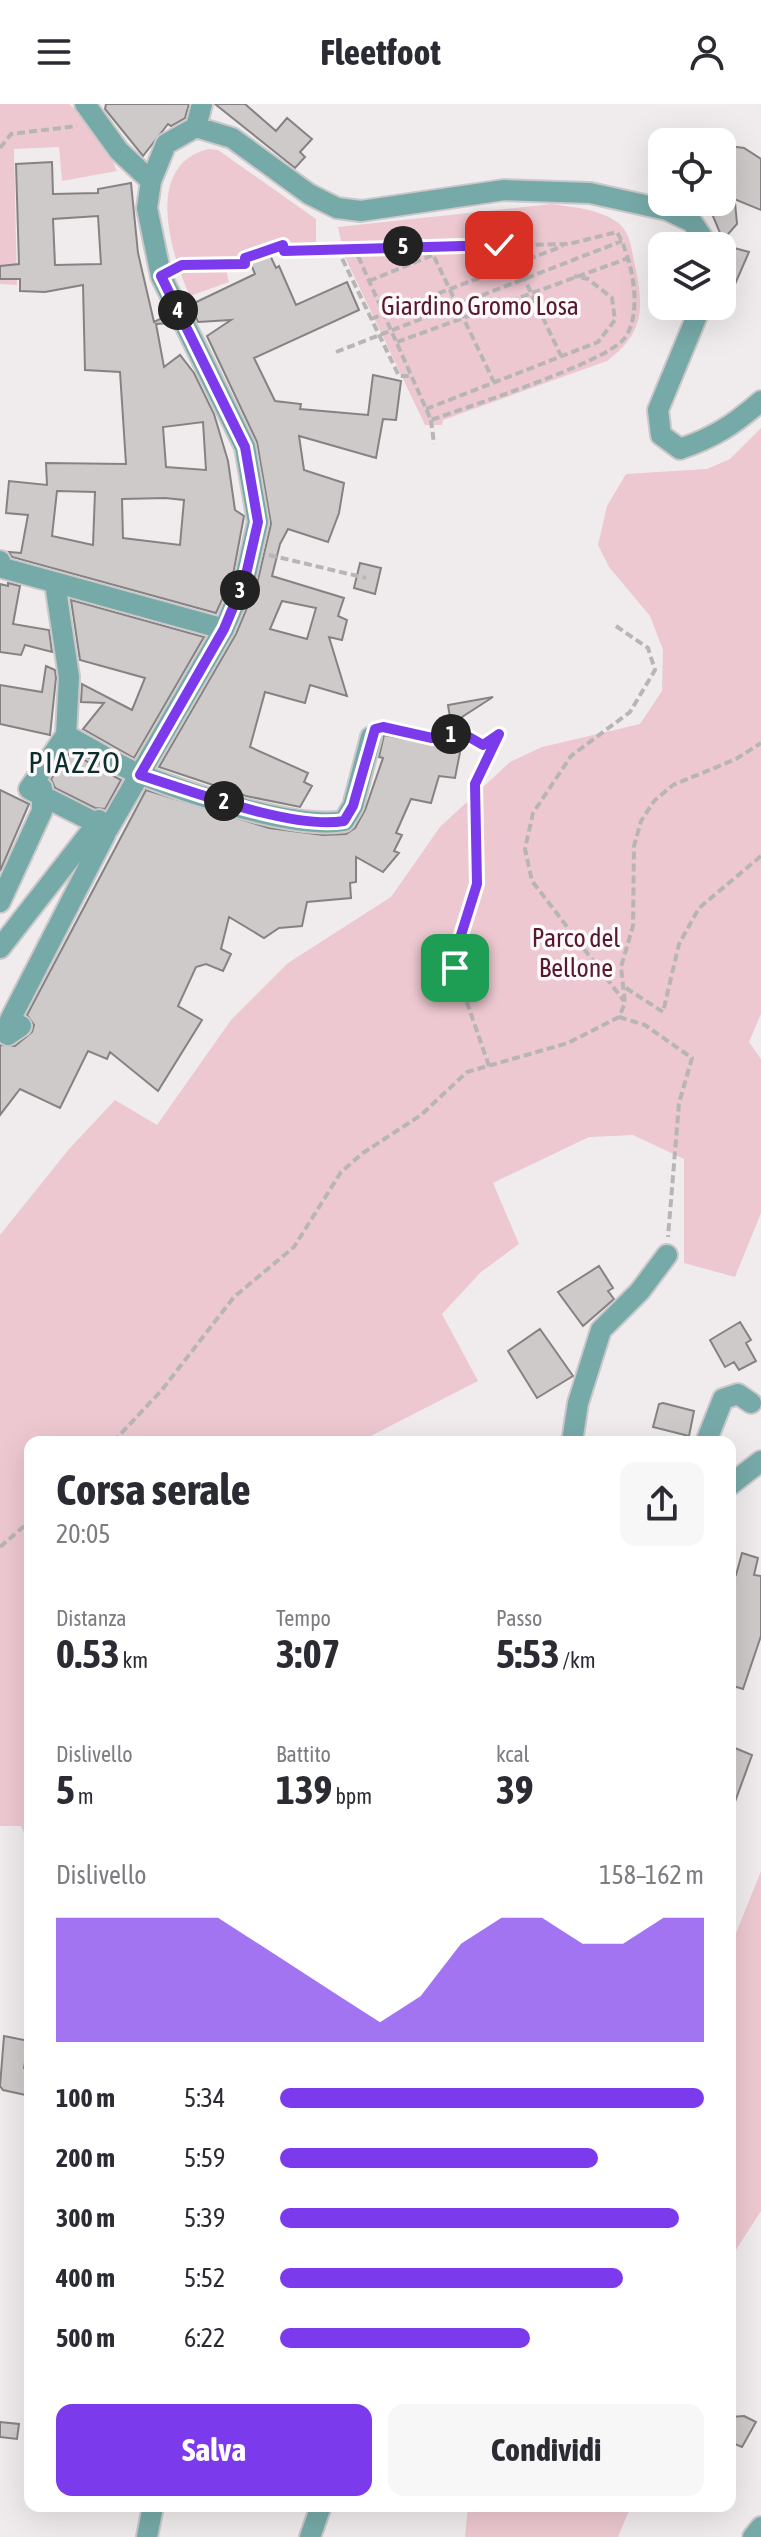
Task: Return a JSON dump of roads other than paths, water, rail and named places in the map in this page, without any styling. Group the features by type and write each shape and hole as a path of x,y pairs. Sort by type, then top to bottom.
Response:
{"street":[{"path":"85,104 119,151 151,181"},
{"path":"0,948 140,775 224,629 245,579 258,522 245,447 161,276 147,208 151,181 166,144 196,127 202,104"},
{"path":"196,127 232,138 309,194 337,208 361,211 504,190 590,193 667,210 692,222 699,232"},
{"path":"695,320 658,410 661,435 680,449 696,444 726,431 761,401"},
{"path":"0,561 3,568 224,629"},
{"path":"0,902 42,811 36,793 66,735 69,677 55,583"},
{"path":"66,735 140,775 253,810 327,824 344,821 353,806 371,737"},
{"path":"0,1053 6,1032 21,1026 10,1020 101,827 101,821 41,784 36,793"},
{"path":"573,1436 578,1403 601,1330 640,1291 667,1255"},
{"path":"708,1436 723,1399 738,1394 751,1403"},
{"path":"736,1480 761,1461"},
{"path":"147,2537 152,2512"},
{"path":"310,2537 319,2512"},
{"path":"753,2537 761,2527"}],"district":[{"name":"PIAZZO","path":"75,762"}],"park label":[{"name":"Giardino Gromo Losa","path":"480,306"},
{"name":"Parco del Bellone","path":"576,953"}]}
